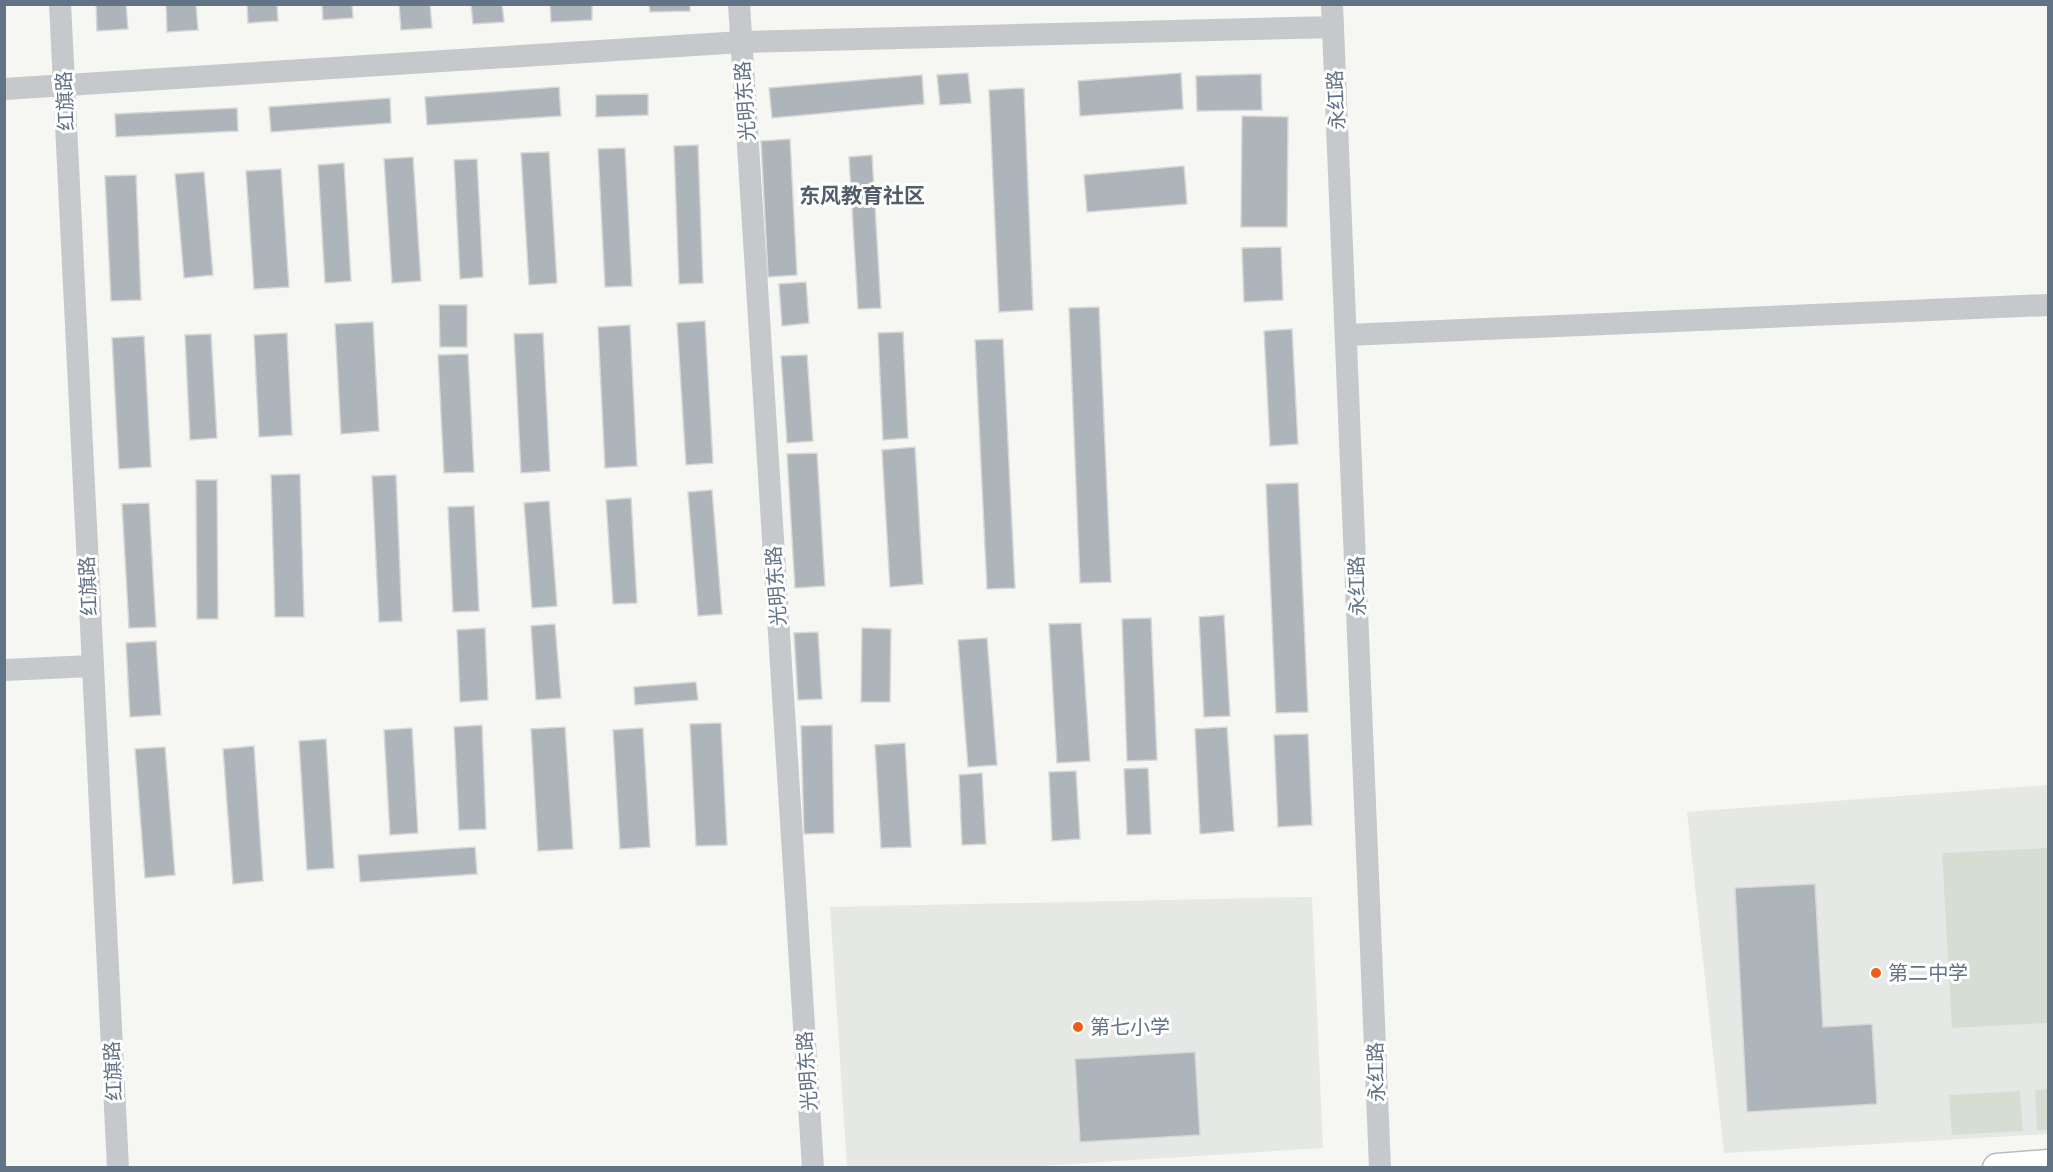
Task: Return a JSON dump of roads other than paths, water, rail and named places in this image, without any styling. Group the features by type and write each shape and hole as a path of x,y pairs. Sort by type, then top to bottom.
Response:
{"main road":[{"path":"1998,1167 2049,1164"}],"street":[{"name":"红旗路","path":"60,4 117,1167"},
{"name":"光明东路","path":"739,4 813,1167"},
{"name":"永红路","path":"1332,4 1380,1167"},
{"path":"4,89 741,42 1333,27"},
{"path":"1347,335 2049,305"},
{"path":"4,670 92,666"}],"place":[{"name":"第二中学","path":"1876,973"},
{"name":"第七小学","path":"1078,1027"}],"district":[{"name":"东风教育社区","path":"862,196"}]}
